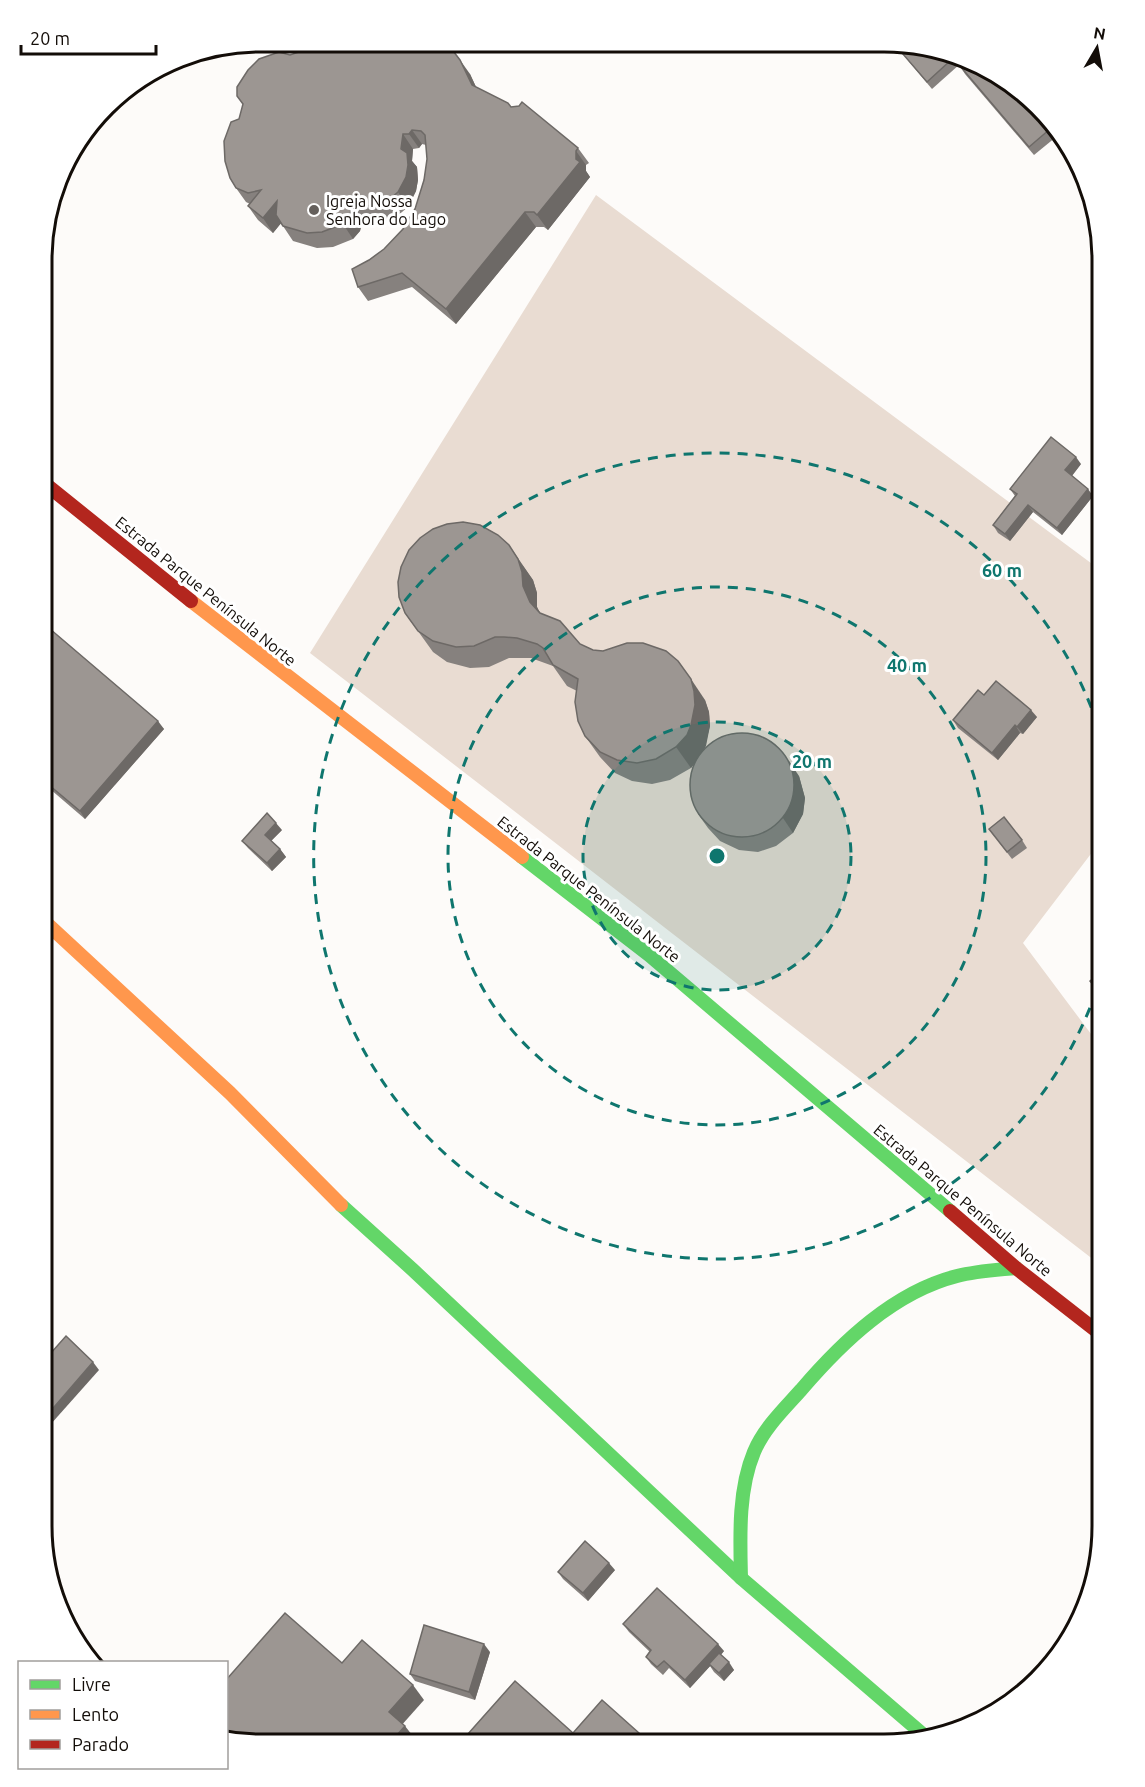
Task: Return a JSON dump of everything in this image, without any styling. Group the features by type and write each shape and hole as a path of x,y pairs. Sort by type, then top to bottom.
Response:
{"main road":[{"name":"Estrada Parque Península Norte","path":"52,488 264,659 649,955 1016,1268 1092,1328"},
{"path":"52,928 230,1093 341,1205 741,1578 920,1732"},
{"path":"741,1578 740,1525 744,1488 754,1452 778,1416 805,1384 850,1338 904,1298 950,1278 978,1271 1016,1268"}],"shaded area":[{"path":"596,195 1093,564 1093,852 1023,943 1092,1036 1092,1259 310,653"}],"building":[{"path":"279,52 290,55 299,52 454,52 472,85 508,103 511,107 519,106 522,102 578,148 576,159 580,162 537,215 534,212 525,212 446,309 402,273 358,287 352,269 384,249 403,229 415,209 424,180 427,159 425,135 421,131 412,130 409,134 403,134 401,149 407,153 406,177 398,192 380,207 369,206 363,202 351,208 350,217 343,224 322,232 307,233 283,226 276,215 277,201 263,218 248,206 261,190 248,193 236,188 230,178 225,161 224,141 231,122 239,119 243,104 237,96 237,87 248,70 259,59"},
{"path":"902,53 948,63 927,82"},
{"path":"961,67 989,80 1011,95 1032,113 1048,131 1029,147"},
{"path":"1051,437 1076,457 1065,470 1088,489 1057,528 1028,505 1005,534 993,525 1017,494 1010,489"},
{"path":"463,522 480,525 498,535 509,545 518,559 523,586 530,602 540,613 560,621 580,644 593,650 603,651 627,643 643,643 666,651 678,661 691,679 695,705 687,735 676,747 656,759 637,763 617,760 600,752 585,736 578,721 575,702 578,679 553,665 543,648 537,644 517,638 495,637 474,646 456,647 433,641 418,631 405,613 399,597 398,582 401,567 409,550 420,538 433,529"},
{"path":"52,631 158,721 80,811 52,788"},
{"path":"996,681 1031,710 992,753 953,720 978,690 984,695"},
{"path":"742,733 762,737 779,748 790,765 794,785 790,805 779,822 762,833 742,837 722,833 705,822 694,805 690,785 694,765 705,748 722,737"},
{"path":"267,813 276,823 265,835 280,849 267,863 242,841"},
{"path":"1004,817 1022,840 1007,852 989,829"},
{"path":"66,1336 93,1362 52,1409 52,1352"},
{"path":"585,1541 609,1563 583,1593 558,1572"},
{"path":"657,1588 718,1644 685,1680 664,1661 657,1667 646,1657 651,1650 623,1624"},
{"path":"285,1613 342,1663 362,1640 413,1685 389,1712 405,1726 398,1734 233,1733 228,1732 228,1678"},
{"path":"424,1625 484,1644 469,1692 410,1674"},
{"path":"719,1653 729,1662 719,1673 709,1664"},
{"path":"515,1681 573,1733 602,1700 639,1733 638,1734 468,1734"}],"traffic: fast":[{"path":"522,857 649,955 950,1211"},
{"path":"341,1205 741,1578 920,1732"},
{"path":"741,1578 741,1514 745,1482 758,1443 781,1412 834,1354 891,1306 912,1294 957,1276 1016,1268"}],"traffic: slow":[{"path":"191,601 522,857"},
{"path":"52,928 230,1093 341,1205"}],"traffic: jam":[{"path":"52,489 191,601"},
{"path":"950,1211 1016,1268 1092,1328"}],"place":[{"name":"Igreja Nossa Senhora do Lago","path":"314,210"}]}
